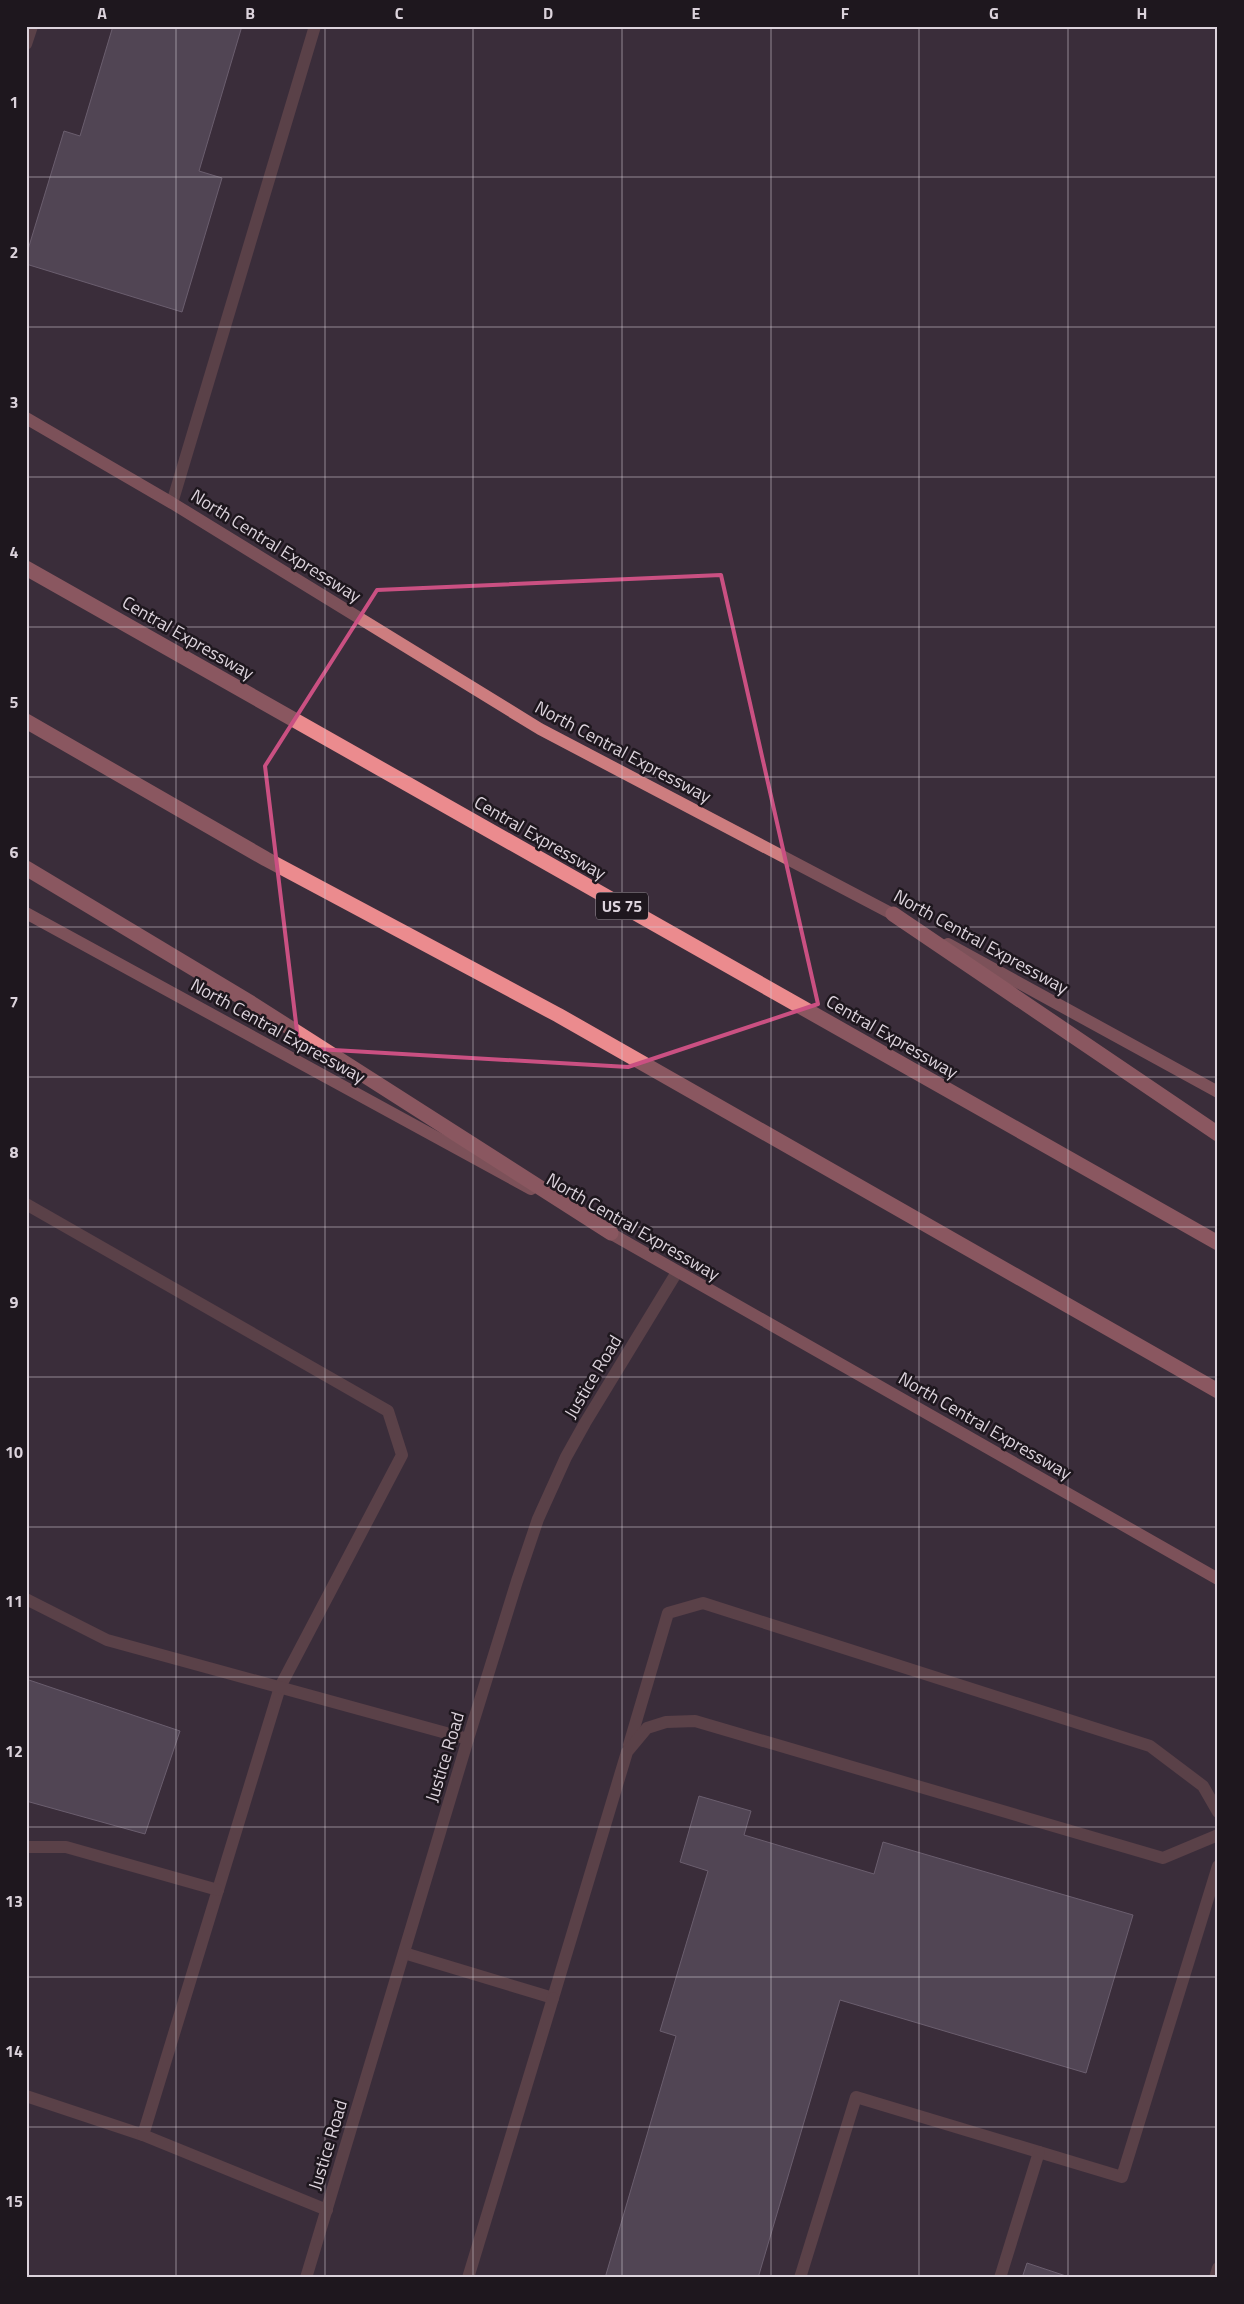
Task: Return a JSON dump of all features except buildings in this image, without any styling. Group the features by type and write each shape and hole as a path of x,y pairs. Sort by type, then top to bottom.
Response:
{"highway":[{"name":"Central Expressway","path":"26,568 1218,1243"},
{"path":"26,722 266,859 558,1015 1218,1392"},
{"path":"26,868 251,1003 611,1233"},
{"path":"893,914 1218,1134"}],"main road":[{"name":"North Central Expressway","path":"26,418 172,502 540,729 893,914 1218,1092"},
{"name":"North Central Expressway","path":"26,913 611,1233 1218,1579"}],"street":[{"path":"26,44 32,26"},
{"path":"172,502 315,26"},
{"path":"26,1204 388,1411 402,1455 280,1687 143,2135"},
{"name":"Justice Road","path":"306,2278 526,1552 552,1488 586,1423 677,1272"},
{"path":"26,1599 107,1640 468,1739"},
{"path":"468,2278 668,1613 703,1603 1150,1746 1203,1786 1218,1812"},
{"path":"627,1752 646,1728 666,1722 695,1721 1163,1858 1218,1835"},
{"path":"26,1847 66,1847 218,1890"},
{"path":"800,2278 856,2097 1122,2177 1218,1866"},
{"path":"404,1953 553,1998"},
{"path":"26,2096 143,2135 327,2210"},
{"path":"1000,2278 1039,2152"},
{"path":"1215,2278 1218,2268"}],"highlighted area":[{"path":"721,575 818,1004 628,1067 299,1048 265,766 377,590"}]}
